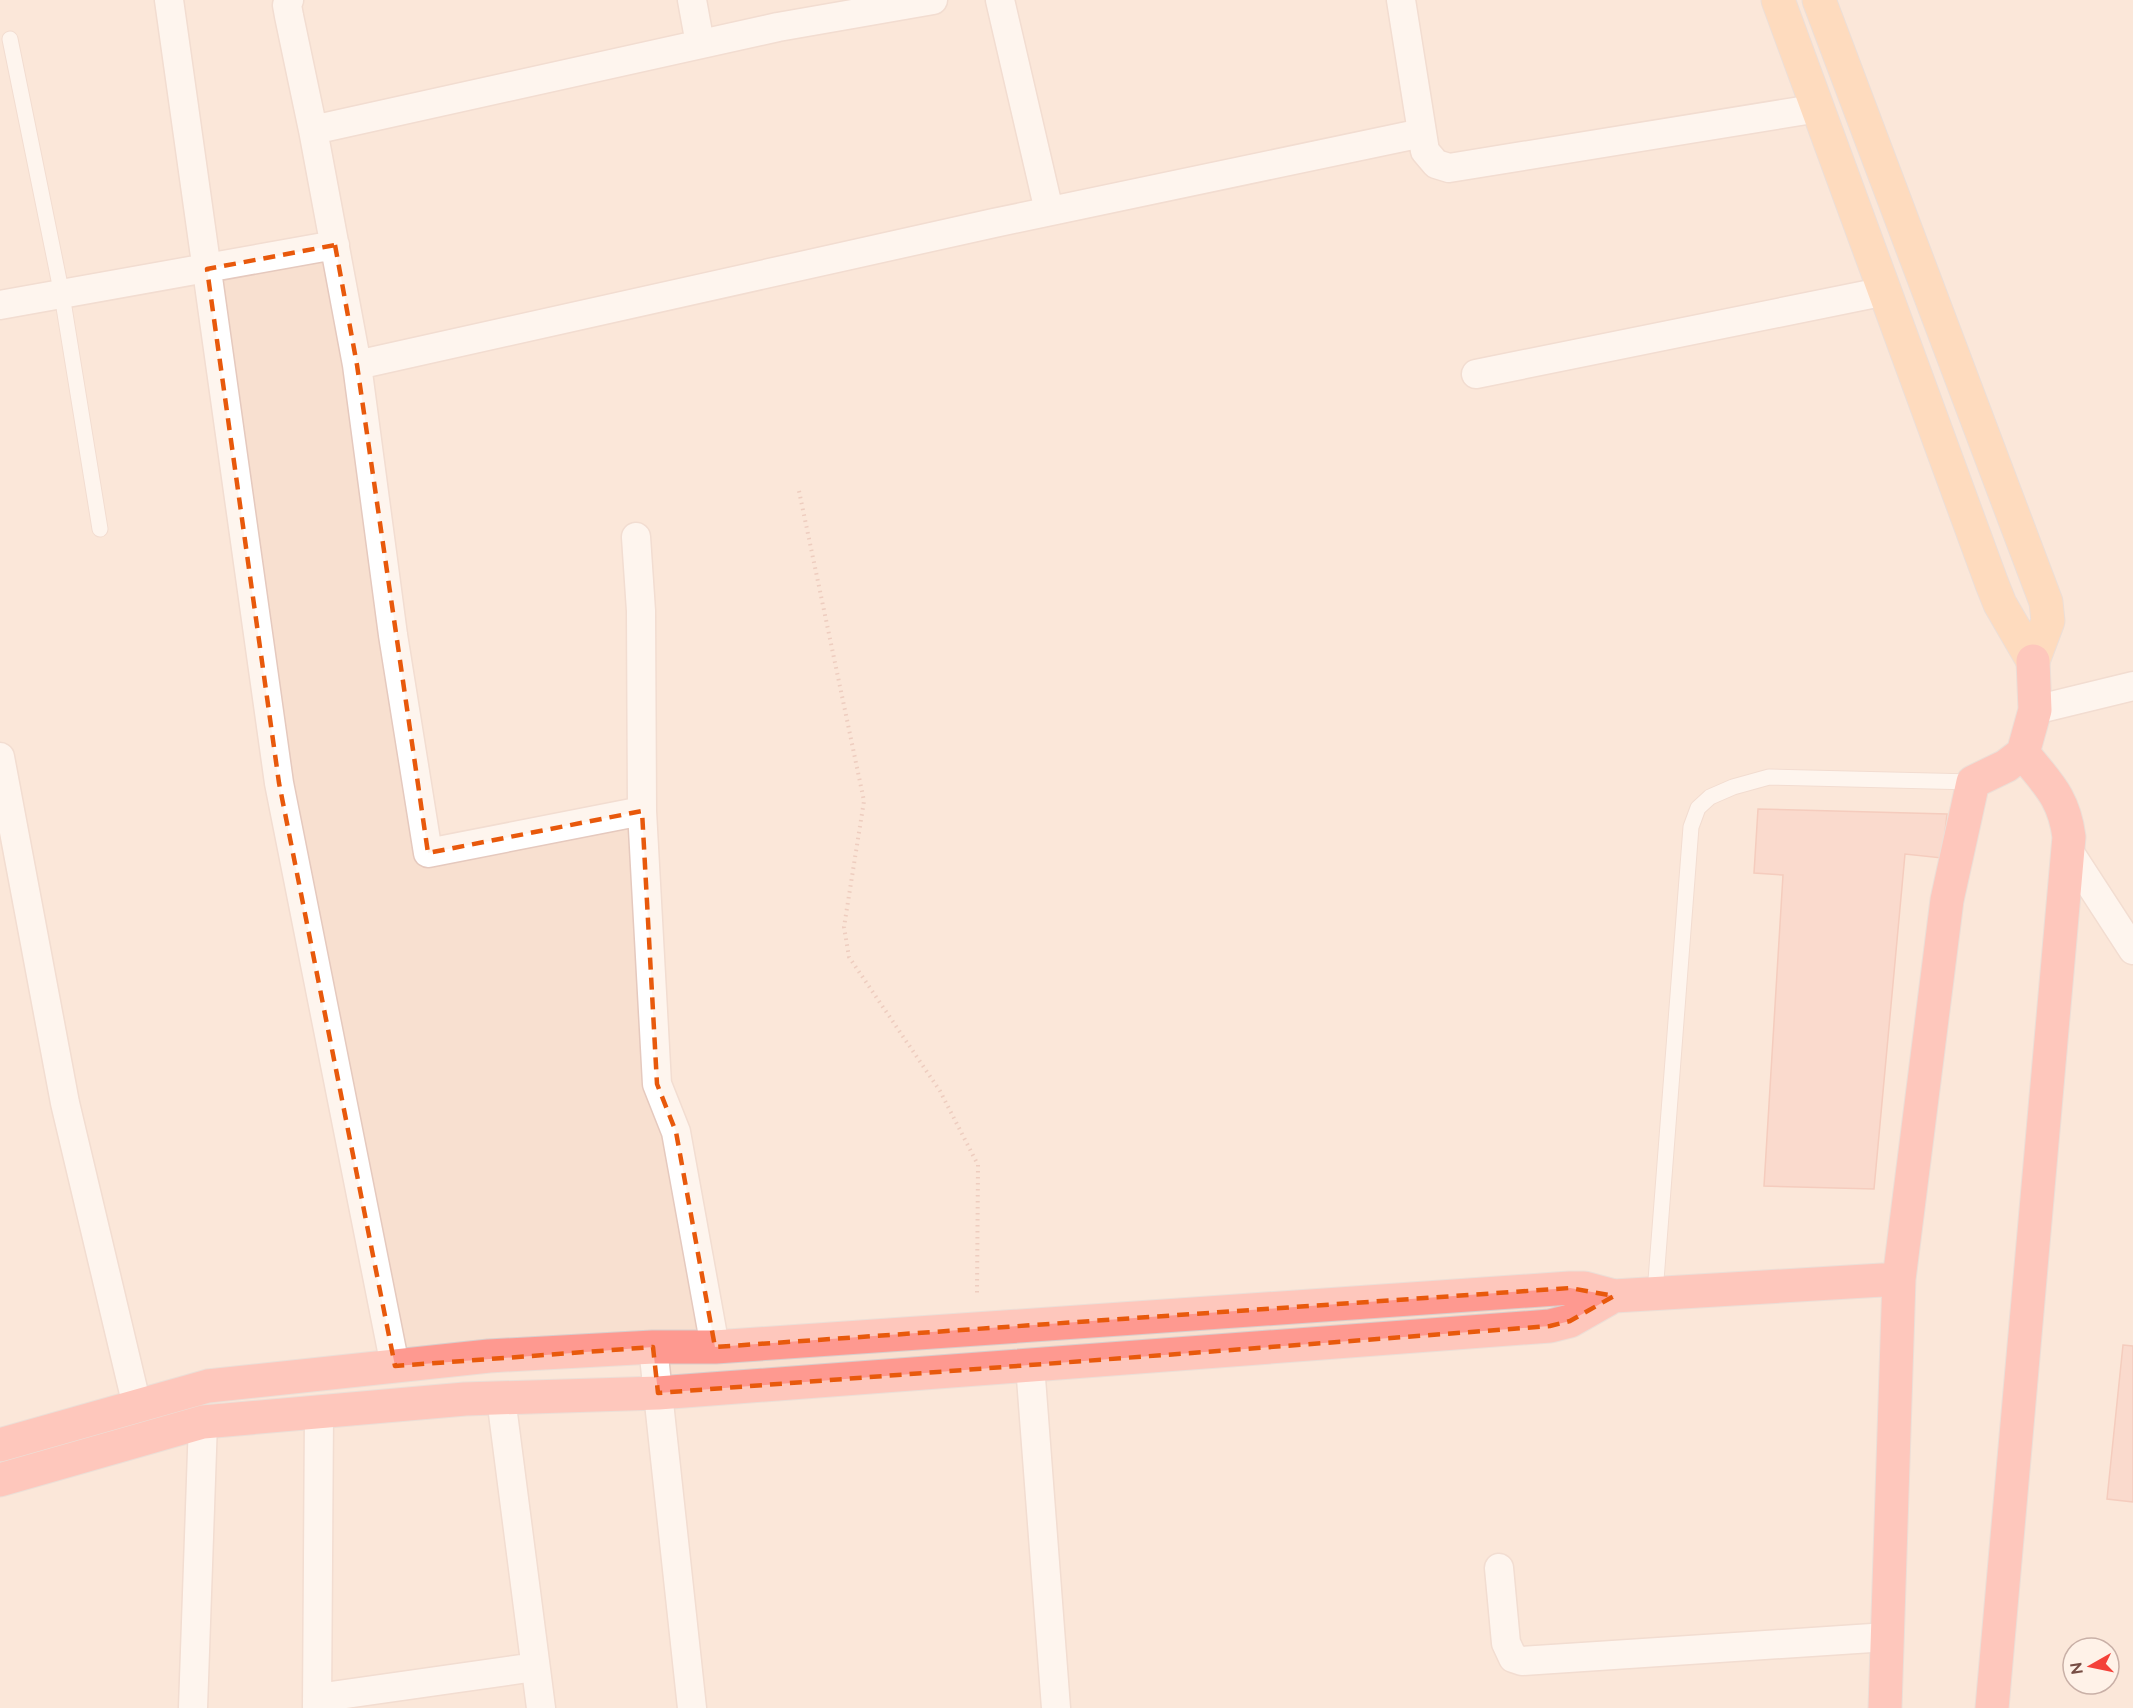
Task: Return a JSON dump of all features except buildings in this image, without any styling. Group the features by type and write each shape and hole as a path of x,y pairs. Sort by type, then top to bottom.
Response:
{"highway":[{"path":"1885,1708 1899,1279 1947,900 1973,782 2006,766 2023,753 2035,710 2033,661"},
{"path":"1992,1708 2069,837 2067,816 2057,795 2023,753"},
{"path":"0,1445 208,1386 489,1356 653,1347 715,1347 1570,1288 1584,1288 1614,1296 1899,1279"},
{"path":"0,1480 203,1422 465,1399 658,1393 1550,1326 1570,1321 1614,1296"}],"main road":[{"path":"1778,0 1996,594 2033,661"},
{"path":"1819,0 2046,602 2048,621 2033,661"}],"street":[{"path":"169,0 279,783 395,1366"},
{"path":"289,0 287,5 289,16 357,365 393,634 428,853 642,811"},
{"path":"692,0 700,44"},
{"path":"313,130 778,27 933,0"},
{"path":"1000,0 1049,212"},
{"path":"1401,0 1425,151 1436,164 1449,168 1819,108"},
{"path":"357,365 1049,212 1422,133"},
{"path":"0,305 335,245"},
{"path":"1476,374 1886,291"},
{"path":"636,537 641,610 642,811 657,1084 676,1132 715,1347"},
{"path":"2035,710 2133,686"},
{"path":"0,758 65,1103 137,1406"},
{"path":"2068,850 2133,950"},
{"path":"653,1347 692,1708"},
{"path":"1030,1365 1056,1708"},
{"path":"501,1398 541,1708"},
{"path":"319,1412 317,1703 536,1667"},
{"path":"193,1708 203,1422"},
{"path":"1499,1568 1506,1643 1513,1658 1521,1661 1887,1636"}],"lane":[{"path":"10,39 62,295 100,529"},
{"path":"1655,1293 1691,827 1698,808 1710,797 1733,787 1768,777 1973,782"}],"path":[{"path":"799,491 864,801 844,927 849,957 940,1090 978,1165 979,1329"}],"highlighted area":[{"path":"335,245 357,365 428,853 642,811 657,1084 676,1132 715,1347 1570,1288 1614,1296 1570,1321 1550,1326 658,1393 653,1347 395,1366 279,783 207,269"}],"shaded area":[{"path":"0,0 2133,0 2133,1708 0,1708"}]}
